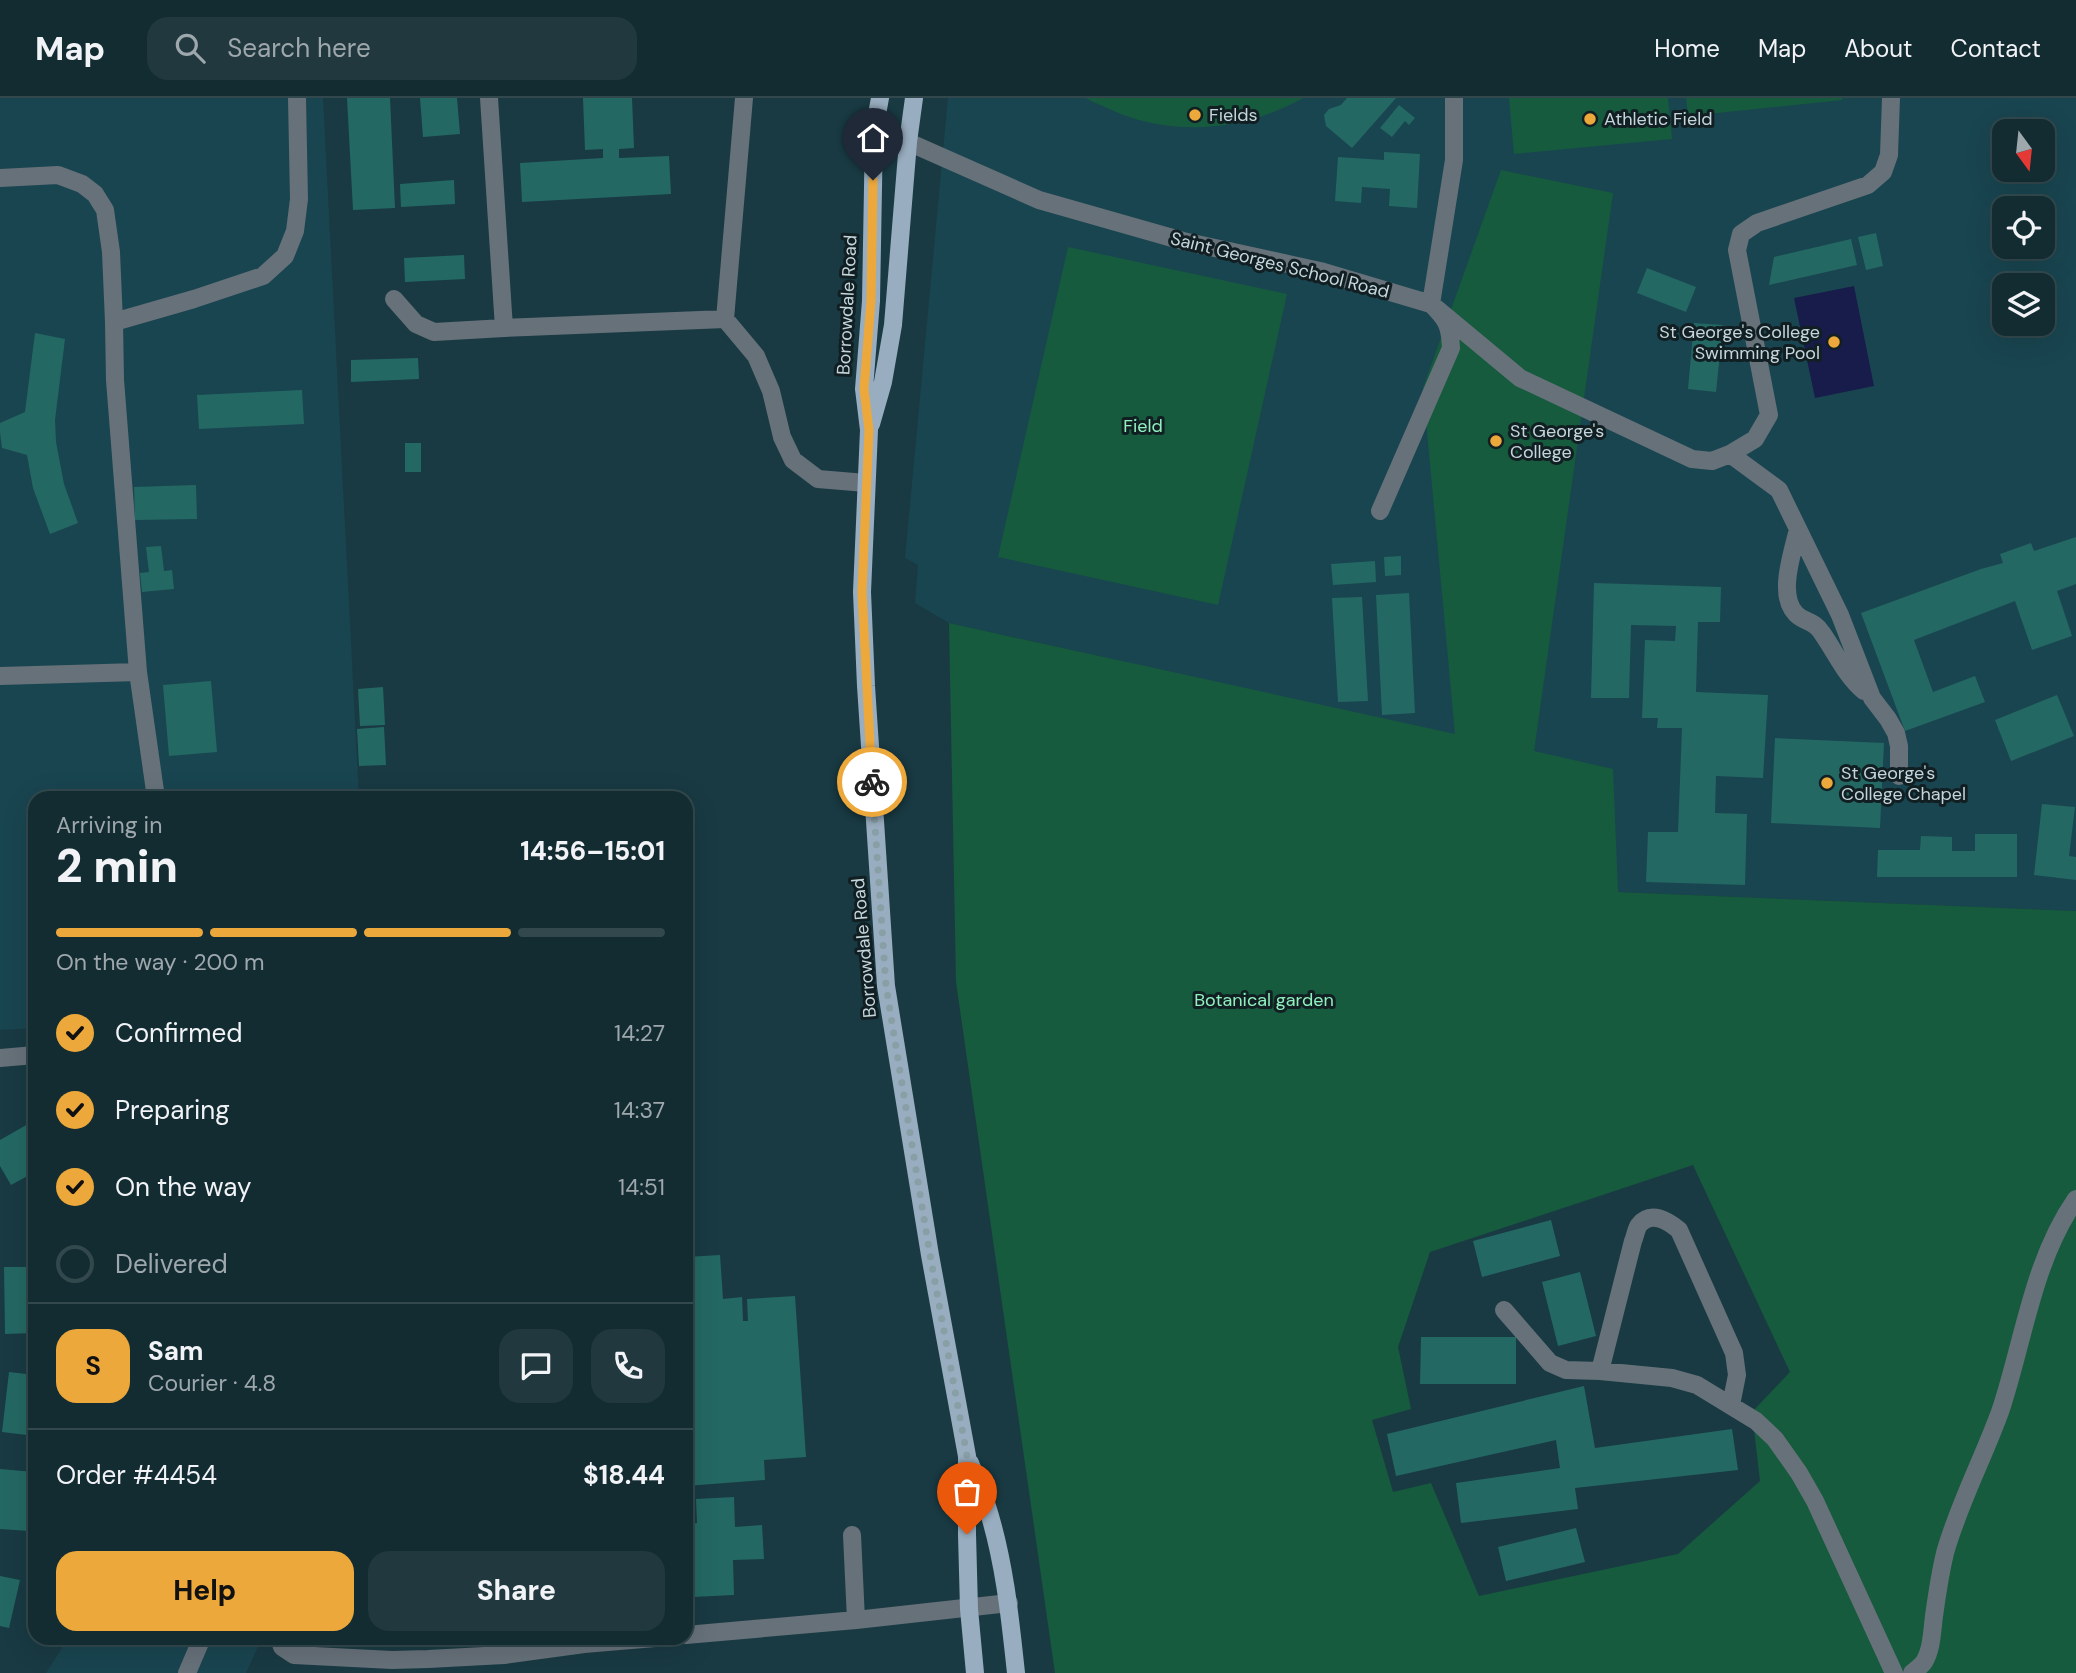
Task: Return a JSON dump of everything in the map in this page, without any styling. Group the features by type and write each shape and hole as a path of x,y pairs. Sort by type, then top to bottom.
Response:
{"main road":[{"name":"Borrowdale Road","path":"880,98 874,131 871,301 864,389 869,430 862,605 886,986 930,1255 967,1456 969,1609 975,1673"},
{"name":"Borrowdale Road","path":"869,430 883,383 893,325 914,98"},
{"name":"Borrowdale Road","path":"967,1456 986,1502 1009,1603 1016,1673"}],"street":[{"path":"114,322 263,276 285,256 295,231 299,199 297,98"},
{"path":"489,98 504,328"},
{"path":"744,98 725,319 756,356 771,391 782,437 793,460 818,479 866,483"},
{"path":"1380,511 1451,348 1446,318 1431,304 1454,160 1454,98"},
{"name":"Saint Georges School Road","path":"874,131 908,142 1038,200 1183,241 1320,271 1431,304 1520,379 1692,459 1712,461 1755,439 1769,415 1737,250 1741,234 1757,223 1868,185 1883,172 1889,155 1891,98"},
{"path":"0,178 58,175 82,184 95,194 105,210 111,252 115,380 138,672 155,791"},
{"path":"394,299 416,324 434,332 725,319"},
{"path":"1730,454 1779,490 1840,615 1872,698"},
{"path":"1798,529 1787,580 1790,605 1797,616 1817,625 1855,684 1872,698 1888,719 1896,733 1899,746 1899,776"},
{"path":"1817,625 1840,615"},
{"path":"0,676 138,672"},
{"path":"0,1058 28,1056"},
{"path":"1912,1673 1923,1663 1929,1650 1946,1551 1996,1421 2047,1252 2064,1216 2076,1199"},
{"path":"1600,1371 1633,1241 1640,1225 1653,1217 1666,1219 1679,1230 1734,1353 1737,1375 1731,1405"},
{"path":"1504,1310 1550,1363 1566,1370 1672,1378 1698,1385 1756,1422 1775,1438 1815,1501 1894,1673"},
{"path":"852,1535 856,1620"},
{"path":"693,1634 1009,1603"},
{"path":"187,1673 199,1645"},
{"path":"281,1645 294,1655 392,1660 504,1656 563,1645"}],"shaded area":[{"path":"0,98 323,98 359,791 28,791 28,1028 0,1030"},
{"name":"St George's College","path":"948,98 2076,98 2076,911 1618,892 1126,662 949,623 915,603 918,565 905,558"},
{"name":"St George's College Swimming Pool","path":"1854,286 1874,386 1815,398 1794,298"},
{"path":"62,1645 259,1645 246,1673 46,1673"}],"green space":[{"name":"Fields","path":"1086,98 1303,98 1284,108 1244,121 1181,127 1139,120"},
{"name":"Athletic Field","path":"1509,98 1668,98 1672,139 1514,154"},
{"name":"Athletic Field","path":"1686,98 1842,98 1842,100 1688,116"},
{"name":"Botanical garden","path":"1501,170 1613,193 1534,751 1613,769 1618,892 2076,911 2076,1673 1055,1673 956,982 949,623 1455,734 1423,388","holes":["1693,1165 1790,1372 1752,1412 1760,1481 1678,1554 1479,1596 1431,1483 1393,1492 1372,1420 1411,1409 1398,1347 1430,1252"]},
{"name":"Field","path":"1068,247 1287,294 1218,605 998,557"}],"building":[{"path":"347,98 390,98 395,208 353,210"},
{"path":"420,98 457,98 460,134 423,137"},
{"path":"583,98 632,98 634,148 619,149 619,158 669,156 671,194 522,202 520,163 603,158 603,149 585,150"},
{"path":"1347,98 1396,98 1352,148 1326,126 1324,115"},
{"path":"1399,105 1415,118 1409,125 1405,121 1392,137 1380,128"},
{"path":"1384,152 1420,154 1417,208 1389,206 1390,189 1362,187 1361,203 1335,201 1338,157 1384,160"},
{"path":"454,180 455,204 401,207 400,184"},
{"path":"1876,233 1883,266 1866,270 1858,237"},
{"path":"1851,239 1857,265 1769,285 1774,257"},
{"path":"464,255 465,279 405,282 404,258"},
{"path":"1647,268 1696,287 1686,312 1637,293"},
{"path":"1694,323 1723,325 1716,392 1688,389"},
{"path":"35,333 65,339 55,420 56,442 64,484 78,523 50,534 33,488 27,455 2,448 0,432 0,423 25,412"},
{"path":"418,358 419,379 351,382 351,360"},
{"path":"302,390 304,424 199,429 197,395"},
{"path":"405,443 421,443 421,472 405,472"},
{"path":"196,485 197,519 135,520 134,487"},
{"path":"2076,537 2076,584 2057,591 2072,636 2032,650 2015,601 1914,640 1933,692 1975,676 1985,702 1905,731 1861,613 2003,563 2000,554 2031,543 2034,551"},
{"path":"161,546 164,571 172,570 174,589 142,592 140,573 149,572 146,547"},
{"path":"1401,556 1401,575 1385,576 1384,557"},
{"path":"1375,561 1376,582 1333,585 1331,564"},
{"path":"1594,583 1721,587 1720,622 1698,622 1696,692 1768,695 1763,778 1716,776 1715,813 1747,814 1745,885 1646,882 1648,832 1678,832 1682,728 1657,728 1658,718 1642,718 1645,640 1675,641 1676,626 1631,625 1629,698 1591,698"},
{"path":"1409,593 1415,713 1382,715 1376,595"},
{"path":"1362,597 1368,701 1338,702 1332,598"},
{"path":"211,681 217,752 169,756 163,685"},
{"path":"383,687 385,725 360,726 358,689"},
{"path":"2057,695 2074,736 2011,761 1995,720"},
{"path":"384,727 386,765 359,766 357,729"},
{"name":"St George's College Chapel","path":"1775,738 1884,743 1880,828 1771,823"},
{"path":"2042,804 2075,807 2069,856 2076,857 2076,880 2034,875"},
{"path":"1975,834 2017,834 2017,877 1877,877 1878,850 1920,850 1921,836 1952,837 1952,851 1975,851"},
{"path":"28,1124 28,1176 11,1185 0,1166 0,1140"},
{"path":"1551,1220 1560,1256 1482,1277 1473,1241"},
{"path":"720,1255 723,1299 742,1297 743,1321 748,1321 747,1299 795,1296 806,1457 764,1460 765,1480 693,1485 693,1257"},
{"path":"4,1267 28,1267 28,1333 5,1334"},
{"path":"1580,1272 1596,1336 1558,1346 1542,1282"},
{"path":"1421,1337 1516,1337 1516,1384 1420,1384"},
{"path":"9,1372 28,1374 28,1435 2,1432"},
{"path":"1584,1386 1595,1448 1732,1429 1738,1470 1575,1488 1578,1509 1461,1523 1456,1483 1560,1468 1556,1440 1396,1476 1387,1434"},
{"path":"0,1469 28,1471 28,1531 0,1529"},
{"path":"734,1497 735,1527 762,1525 764,1559 733,1560 734,1595 693,1597 693,1523 697,1523 696,1499"},
{"path":"1576,1528 1585,1562 1506,1581 1498,1547"},
{"path":"0,1576 20,1580 9,1628 0,1626"}],"way so far":[{"path":"872,782 886,986 930,1255 967,1456 967,1534"}],"place":[{"name":"Fields","path":"1195,115"},
{"name":"Athletic Field","path":"1590,119"},
{"name":"St George's College Swimming Pool","path":"1834,342"},
{"name":"St George's College","path":"1496,441"},
{"name":"St George's College Chapel","path":"1827,783"}],"route":[{"path":"872,782 862,592 869,430 864,389 871,301 873,180"}]}
